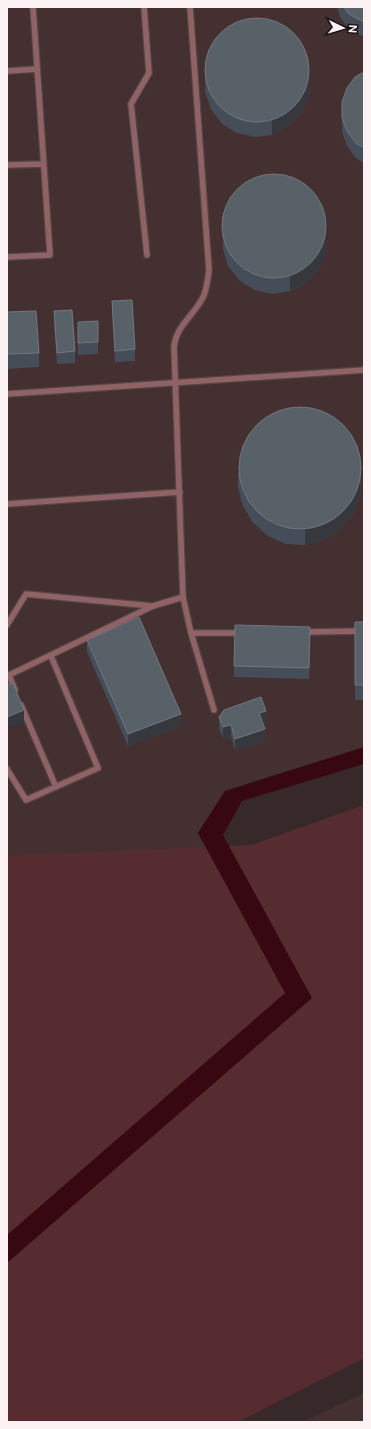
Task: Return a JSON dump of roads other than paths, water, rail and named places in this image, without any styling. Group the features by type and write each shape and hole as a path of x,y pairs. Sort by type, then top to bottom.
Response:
{"lane":[{"path":"7,258 50,255 33,7"},
{"path":"144,7 149,73 131,104 147,255"},
{"path":"190,7 209,270 204,296 175,338 183,597 191,634 214,710"},
{"path":"7,71 37,68"},
{"path":"7,165 43,164"},
{"path":"7,394 364,370"},
{"path":"7,504 180,492"},
{"path":"7,625 26,594 153,606"},
{"path":"56,787 8,676 153,606 183,597"},
{"path":"293,632 364,631"},
{"path":"191,634 246,633"},
{"path":"7,769 26,800 98,768 51,656"}]}
